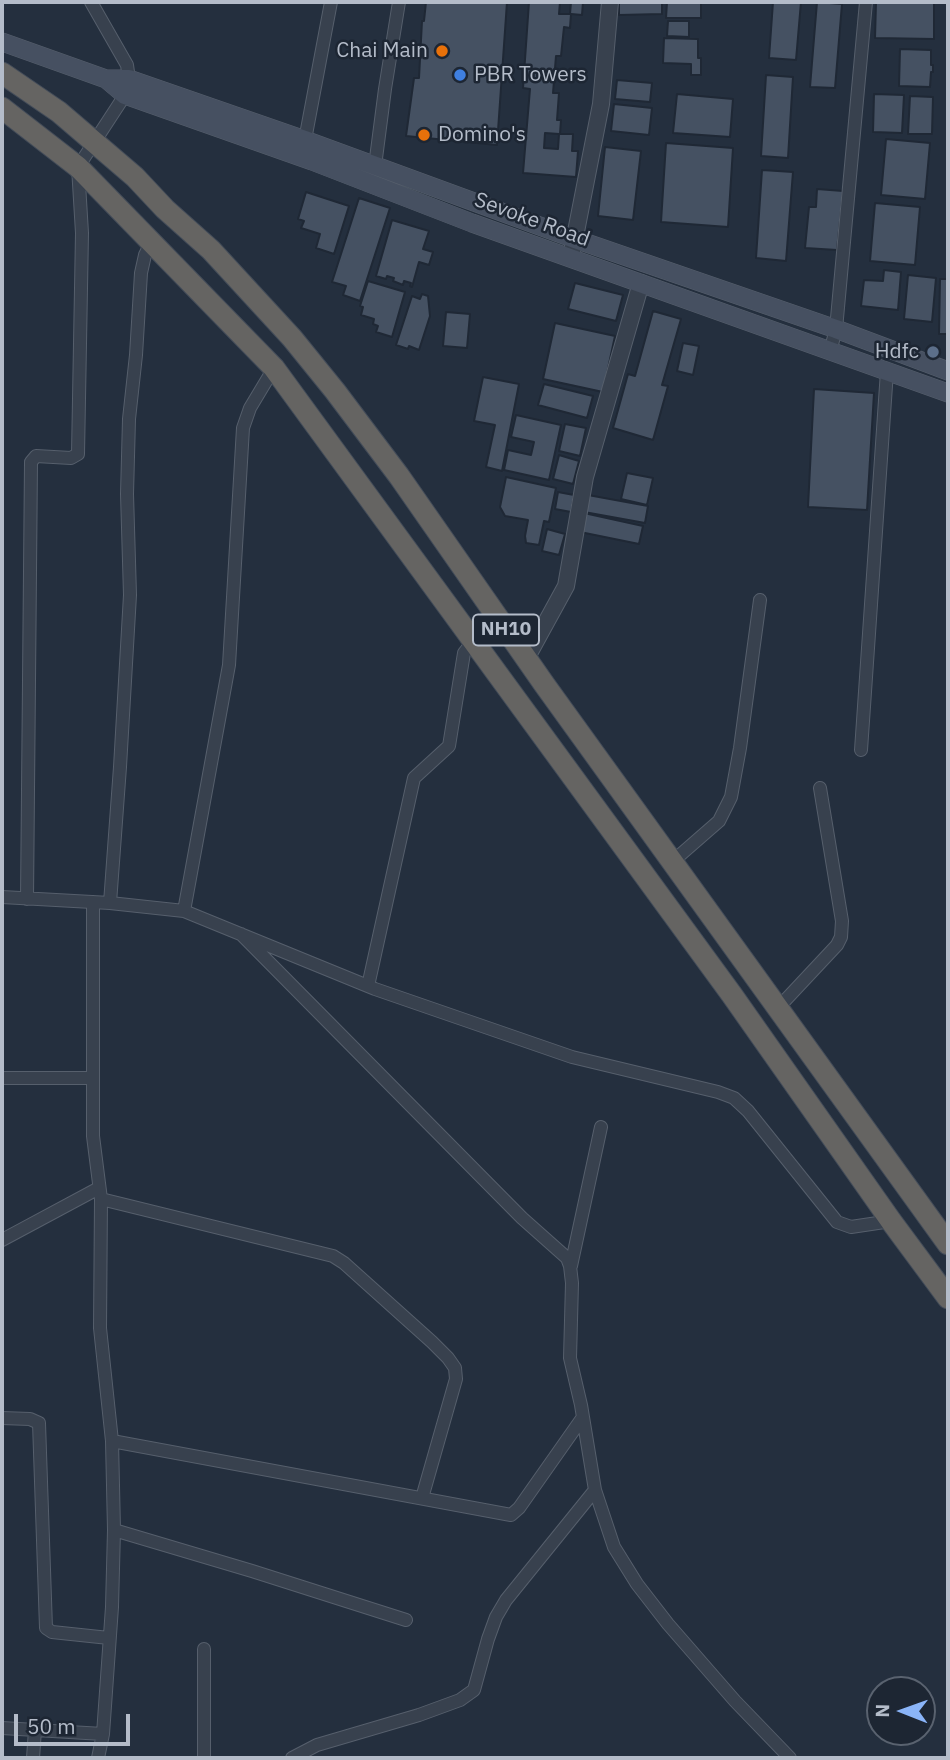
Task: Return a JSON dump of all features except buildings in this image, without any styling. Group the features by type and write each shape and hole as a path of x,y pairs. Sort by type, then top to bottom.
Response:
{"highway":[{"name":"NH10","path":"2,73 59,112 135,177 211,250 292,338 335,391 398,475 526,659 948,1244"},
{"path":"2,108 78,167 274,368 732,995 948,1298"}],"main road":[{"name":"Sevoke Road","path":"2,42 127,87 472,223 948,393"},
{"name":"Sevoke Road","path":"127,87 305,140 948,371"}],"street":[{"path":"27,899 31,462 36,456 74,457 78,454 82,233 78,167 127,87 127,65 124,58 90,2"},
{"path":"305,140 331,2"},
{"path":"375,166 399,2"},
{"path":"571,258 601,104 610,2"},
{"path":"830,352 836,329 866,2"},
{"path":"110,903 130,595 127,494 129,419 141,273 152,241"},
{"path":"526,659 566,586 585,477 641,284"},
{"path":"184,911 229,665 243,428 250,408 274,368"},
{"path":"861,750 887,371"},
{"path":"672,862 719,821 731,797 760,600"},
{"path":"368,986 414,778 449,746 464,653 474,640"},
{"path":"778,1008 837,945 841,937 842,921 820,788"},
{"path":"2,897 110,903 184,911 368,986 572,1057 734,1098 748,1111 837,1222 851,1227 891,1221"},
{"path":"93,902 93,1136 100,1194 100,1328 111,1441 114,1530 112,1607 103,1734 98,1758"},
{"path":"241,934 513,1209 567,1258 572,1283 570,1359 595,1490 614,1547 668,1624 735,1701 790,1758"},
{"path":"2,1078 92,1078"},
{"path":"570,1266 601,1127"},
{"path":"2,1240 100,1194 333,1256 432,1342 455,1368 456,1379 422,1498"},
{"path":"111,1441 513,1514 583,1417"},
{"path":"2,1418 30,1419 39,1423 46,1628 52,1632 109,1638"},
{"path":"292,1758 317,1745 460,1700 474,1690 488,1639 506,1600 595,1490"},
{"path":"114,1530 251,1570 406,1620"},
{"path":"204,1649 204,1758"},
{"path":"2,1728 103,1734"},
{"path":"33,1758 35,1730"}],"place":[{"name":"Chai Main","path":"442,51"},
{"name":"PBR Towers","path":"460,75"},
{"name":"Domino's","path":"424,135"},
{"name":"Hdfc","path":"933,352"}]}
